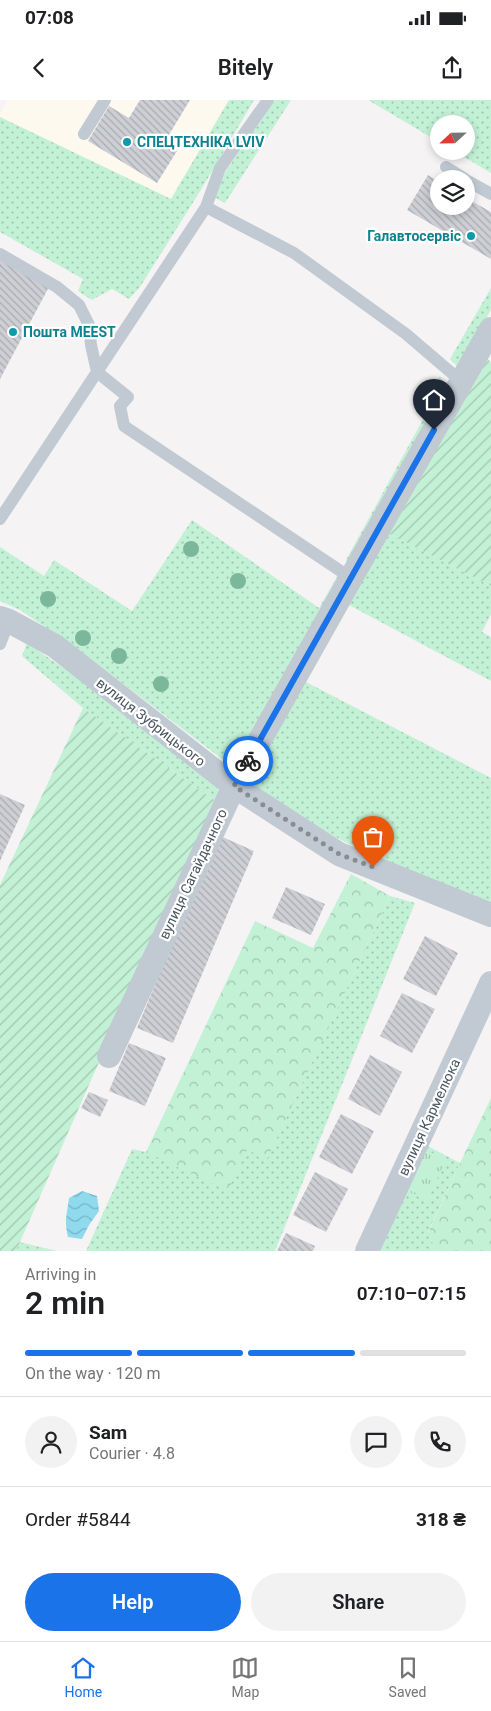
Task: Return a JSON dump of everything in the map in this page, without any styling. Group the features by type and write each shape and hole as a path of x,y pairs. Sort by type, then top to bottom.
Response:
{"street":[{"name":"вулиця Сагайдачного","path":"109,1056 234,786 491,329"},
{"name":"вулиця Зубрицького","path":"4,620 55,646 234,786 339,854 491,914"},
{"name":"вулиця Кармелюка","path":"367,1251 491,983"}],"lane":[{"path":"84,134 105,100"},
{"path":"0,519 206,207 220,168 268,100"},
{"path":"446,167 451,170"},
{"path":"475,184 491,194"},
{"path":"206,207 294,252 406,334 461,381"},
{"path":"0,254 57,287 79,305 89,325 96,372 128,397 120,406 124,426 351,578"},
{"path":"0,644 4,620"}],"shaded area":[{"path":"8,100 229,100 171,199 0,117 0,113"}],"green space":[{"path":"229,100 254,100 140,287 129,299 112,289 92,300 78,291 83,279 0,232 0,117 171,199"},
{"path":"275,100 291,100 225,203 214,197 226,171"},
{"path":"368,100 491,100 491,173 469,160 475,160 475,115 430,115 430,137"},
{"path":"491,288 491,310 458,367 450,359"},
{"path":"486,356 491,363 491,586 386,532"},
{"path":"440,376 446,391 348,569 346,560 426,414 420,410"},
{"path":"192,520 319,608 339,573 341,579 241,755 234,760 222,759 75,647 20,610 0,601 0,547 44,576 54,560 132,611"},
{"path":"386,532 491,586 491,614 482,632 491,637 491,681 349,605"},
{"path":"27,643 97,691 215,785 222,795 220,804 83,708 22,656"},
{"path":"306,682 491,778 491,904 348,844 306,820 251,783 251,777"},
{"path":"83,708 220,804 96,1069 16,1251 0,1251 0,885"},
{"path":"351,874 390,896 267,1159 247,1150 228,1191 146,1152 255,921 313,948"},
{"path":"390,896 415,903 275,1251 86,1251 132,1149 146,1152 247,1149 267,1158"},
{"path":"491,1098 491,1251 436,1251 428,1233"},
{"path":"424,1144 460,1163 428,1232 436,1251 373,1251"},
{"path":"423,1149 446,1159 428,1200 405,1190"},
{"path":"19,1242 57,1251 16,1251"}],"water":[{"path":"82,1191 97,1196 99,1211 82,1239 68,1237 66,1221 69,1198"}],"building":[{"name":"СПЕЦТЕХНІКА LVIV","path":"140,100 190,100 164,143 177,151 157,183 88,141 109,106 129,118"},
{"name":"Галавтосервіс","path":"428,175 430,176 430,215 475,215 475,203 491,212 491,259 407,210"},
{"name":"Пошта MEEST","path":"0,257 50,285 0,379"},
{"path":"0,794 25,805 0,861"},
{"path":"218,835 254,851 173,1043 137,1028"},
{"path":"286,887 325,904 311,935 272,918"},
{"path":"425,936 458,953 436,996 403,979"},
{"path":"402,993 435,1009 412,1053 380,1036"},
{"path":"129,1043 166,1058 145,1106 109,1091"},
{"path":"370,1055 402,1072 380,1116 348,1099"},
{"path":"89,1092 108,1100 100,1117 81,1108"},
{"path":"341,1114 374,1131 352,1174 319,1157"},
{"path":"315,1172 348,1189 326,1232 293,1215"},
{"path":"286,1233 315,1246 313,1251 277,1251"}],"way so far":[{"path":"248,761 234,786 339,854 373,867"}],"place":[{"name":"СПЕЦТЕХНІКА LVIV","path":"127,142"},
{"name":"Галавтосервіс","path":"471,236"},
{"name":"Пошта MEEST","path":"13,332"}],"route":[{"path":"248,761 434,430"}]}
